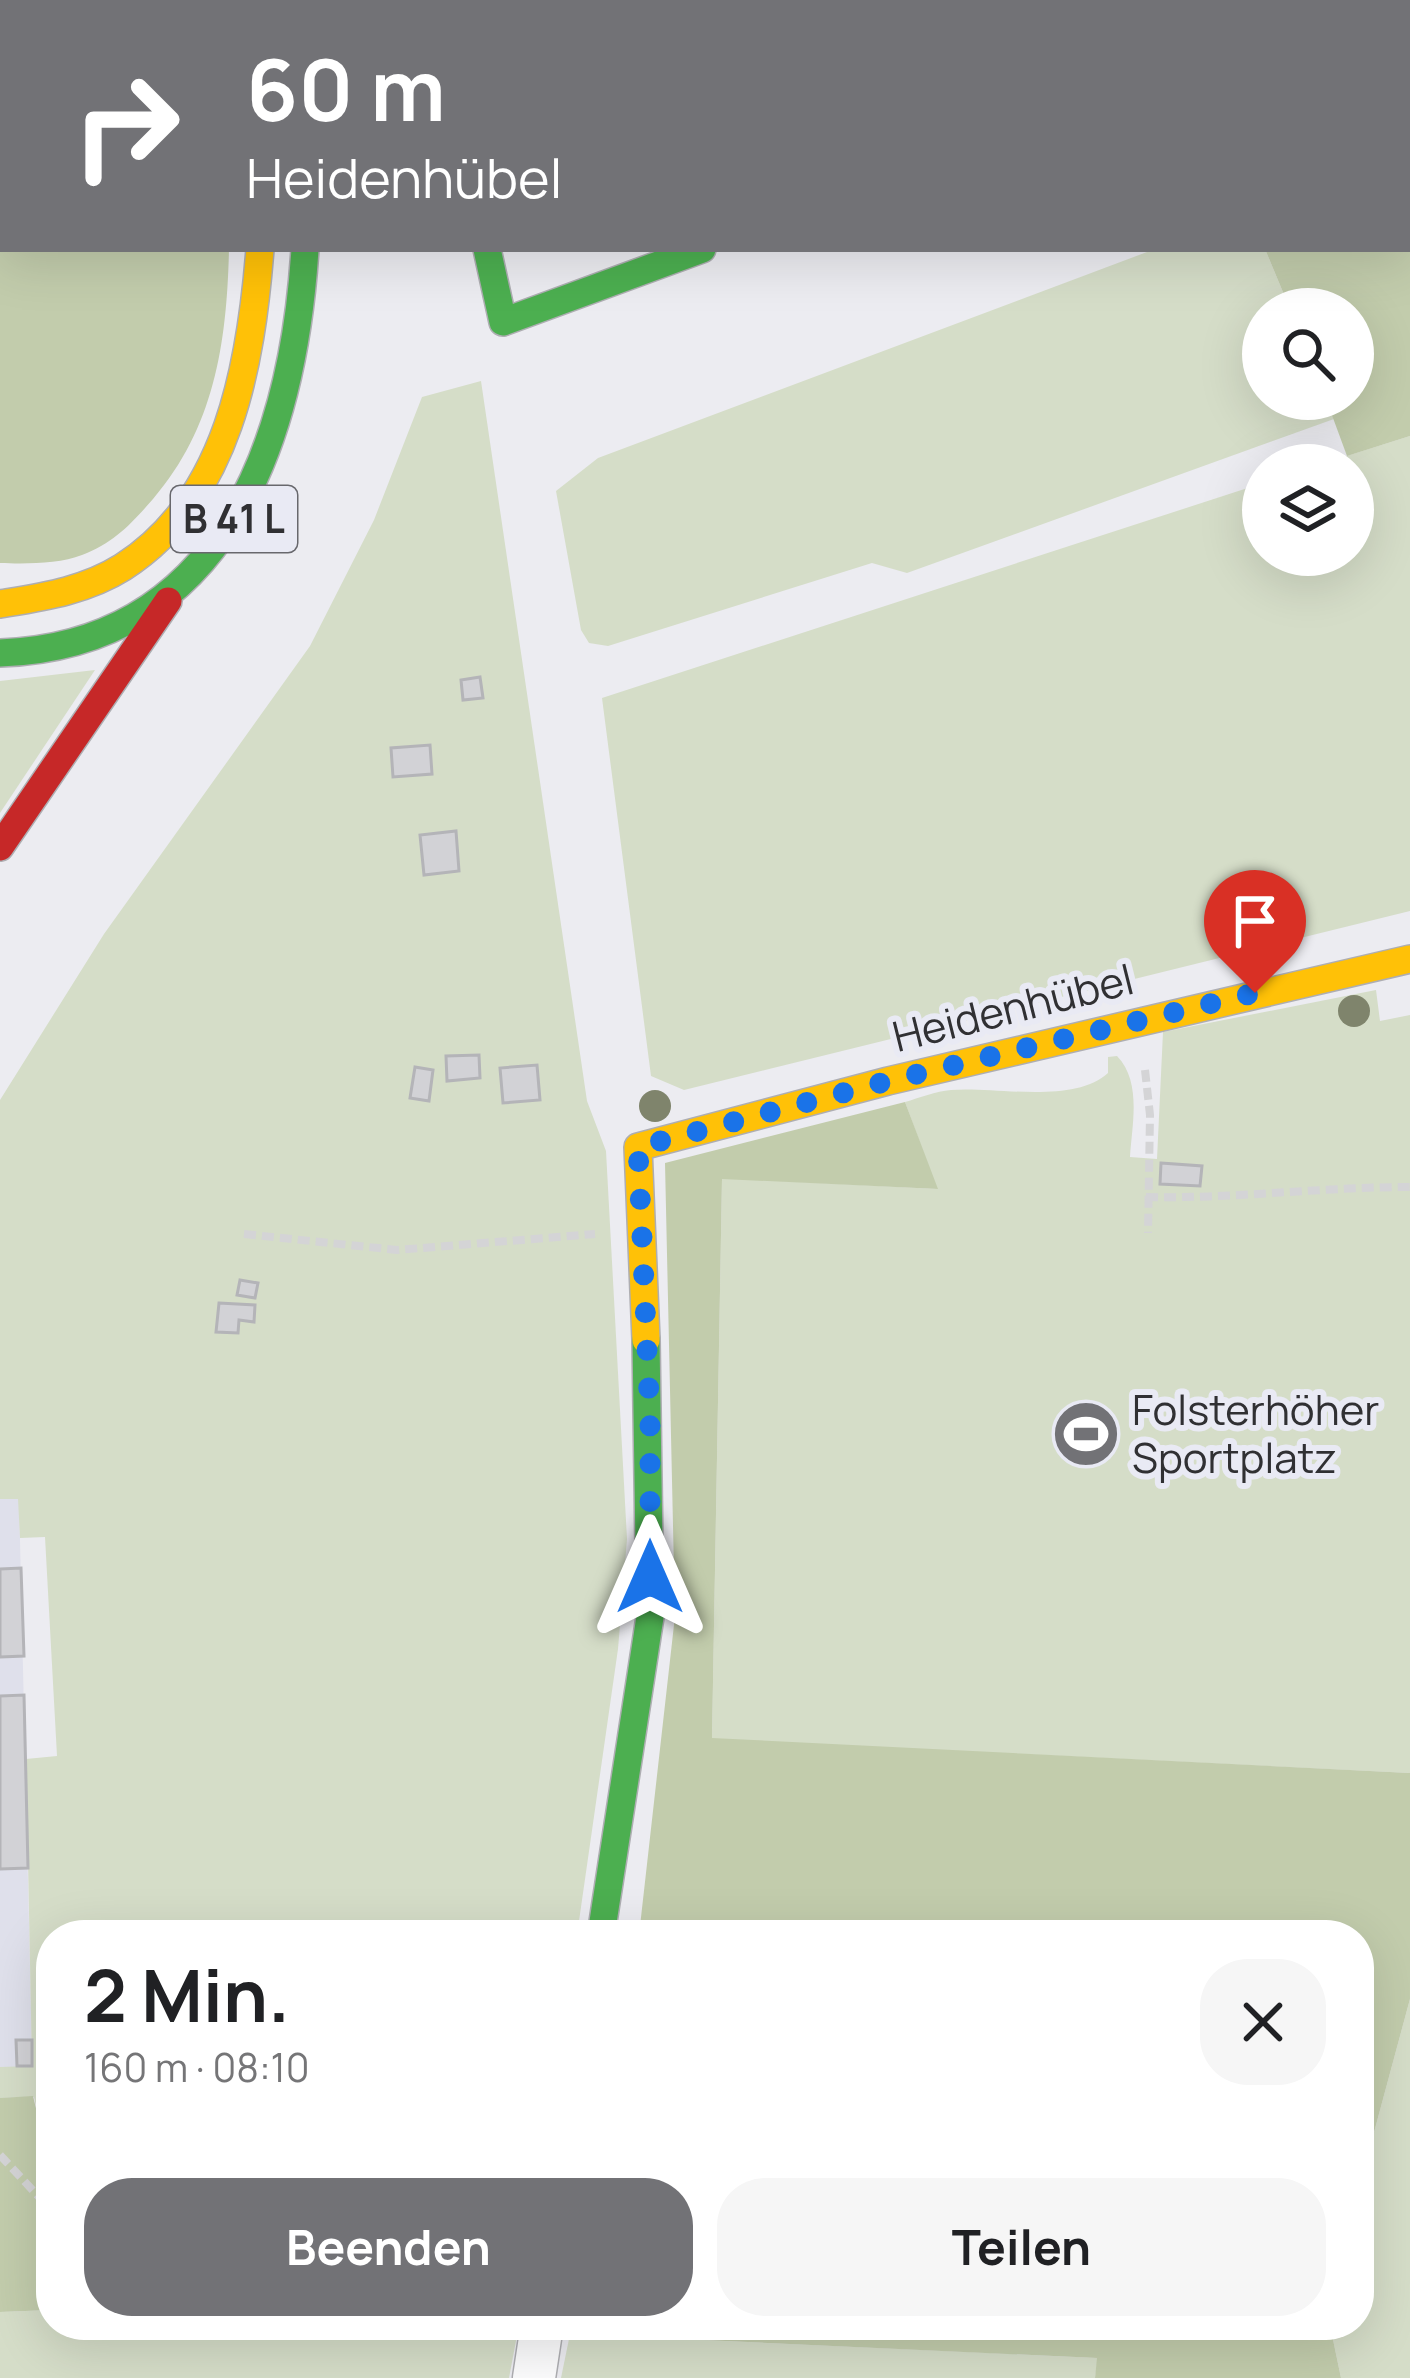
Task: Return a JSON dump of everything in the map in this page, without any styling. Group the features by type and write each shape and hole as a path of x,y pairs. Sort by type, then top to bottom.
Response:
{"street":[{"name":"B 41 L","path":"0,604 41,602 87,588 123,568 163,535 200,491 225,444 243,384 257,314 260,252"},
{"name":"B 41 L","path":"0,653 46,651 124,626 176,589 222,538 254,488 281,422 296,358 305,252"},
{"path":"488,252 503,322 694,252"},
{"path":"0,847 176,589"},
{"name":"Heidenhübel","path":"642,1229 638,1147 1136,1021 1410,958"},
{"path":"604,1920 650,1617 650,1417 642,1229"},
{"path":"534,2378 540,2340"}],"path":[{"path":"1136,1021 1150,1115 1148,1233"},
{"path":"1146,1197 1224,1199 1346,1187 1410,1187"},
{"path":"244,1234 397,1250 642,1229"},
{"path":"0,2155 36,2194"}],"shaded area":[{"path":"0,1499 19,1499 33,2096 0,2098"}],"green space":[{"path":"0,252 229,252 225,317 213,382 204,413 174,471 130,524 93,550 42,563 0,563"},
{"path":"1147,252 1266,252 1281,288 1242,288 1242,420 1331,420 1265,444 1242,444 1242,452 907,573 872,563 608,646 589,643 581,630 556,491 598,458"},
{"path":"1266,252 1410,252 1410,436 1374,447 1343,444 1334,420 1374,420 1374,288 1281,288"},
{"path":"481,381 587,1101 606,1151 627,1539 618,1649 579,1920 36,1920 36,2106 34,2097 0,2098 0,2067 32,2066 26,1759 57,1756 45,1537 20,1538 18,1499 0,1499 0,1100 104,934 310,646 374,520 422,397"},
{"path":"1410,436 1410,911 684,1090 651,1076 602,698 1242,490 1242,576 1374,576 1374,447"},
{"path":"95,670 0,813 0,681"},
{"name":"Folsterhöher Sportplatz","path":"1376,990 1380,1021 1410,1015 1410,1773 712,1739 722,1178 937,1189 905,1102 951,1090 1075,1089 1108,1073 1108,1057 1117,1056 1133,1091 1130,1157 1157,1159 1163,1032"},
{"path":"905,1102 938,1189 722,1179 712,1738 1410,1773 1410,1999 1374,2132 1374,1920 641,1920 675,1616 665,1163"},
{"path":"1410,1999 1410,2378 1341,2378 1333,2340 1374,2340 1374,2132"},
{"path":"33,2096 36,2108 36,2311 0,2312 0,2098"},
{"path":"36,2311 36,2340 516,2340 509,2378 0,2378 0,2312"},
{"path":"569,2340 702,2340 1098,2358 1095,2378 561,2378"},
{"path":"702,2340 1333,2340 1341,2378 1095,2378 1097,2358"}],"building":[{"path":"480,677 483,698 463,700 461,680"},
{"path":"430,745 432,774 393,777 391,748"},
{"path":"456,831 459,871 424,875 420,835"},
{"path":"479,1055 480,1078 447,1081 446,1056"},
{"path":"537,1065 540,1100 503,1103 500,1068"},
{"path":"415,1067 433,1070 429,1101 410,1098"},
{"path":"1161,1163 1202,1166 1200,1186 1160,1184"},
{"path":"240,1280 258,1283 255,1298 237,1295"},
{"path":"219,1303 255,1305 254,1322 239,1320 238,1333 216,1332"},
{"path":"21,1568 24,1656 0,1657 0,1569"},
{"path":"24,1695 28,1868 0,1869 0,1696"},
{"path":"16,2040 32,2040 32,2066 17,2066"}],"traffic: fast":[{"path":"0,653 77,641 140,613 192,572 232,520 262,459 284,392 305,252"},
{"path":"488,252 503,322 694,252"},
{"path":"603,1920 650,1617 646,1340"}],"traffic: slow":[{"path":"0,604 63,592 109,575 159,539 188,505 211,467 241,382 260,252"},
{"path":"646,1340 638,1147 888,1081 1410,959"}],"traffic: jam":[{"path":"0,847 168,601"}],"place":[{"name":"Folsterhöher Sportplatz","path":"1086,1434"}],"route":[{"path":"650,1577 650,1417 638,1147 1255,993"}]}
